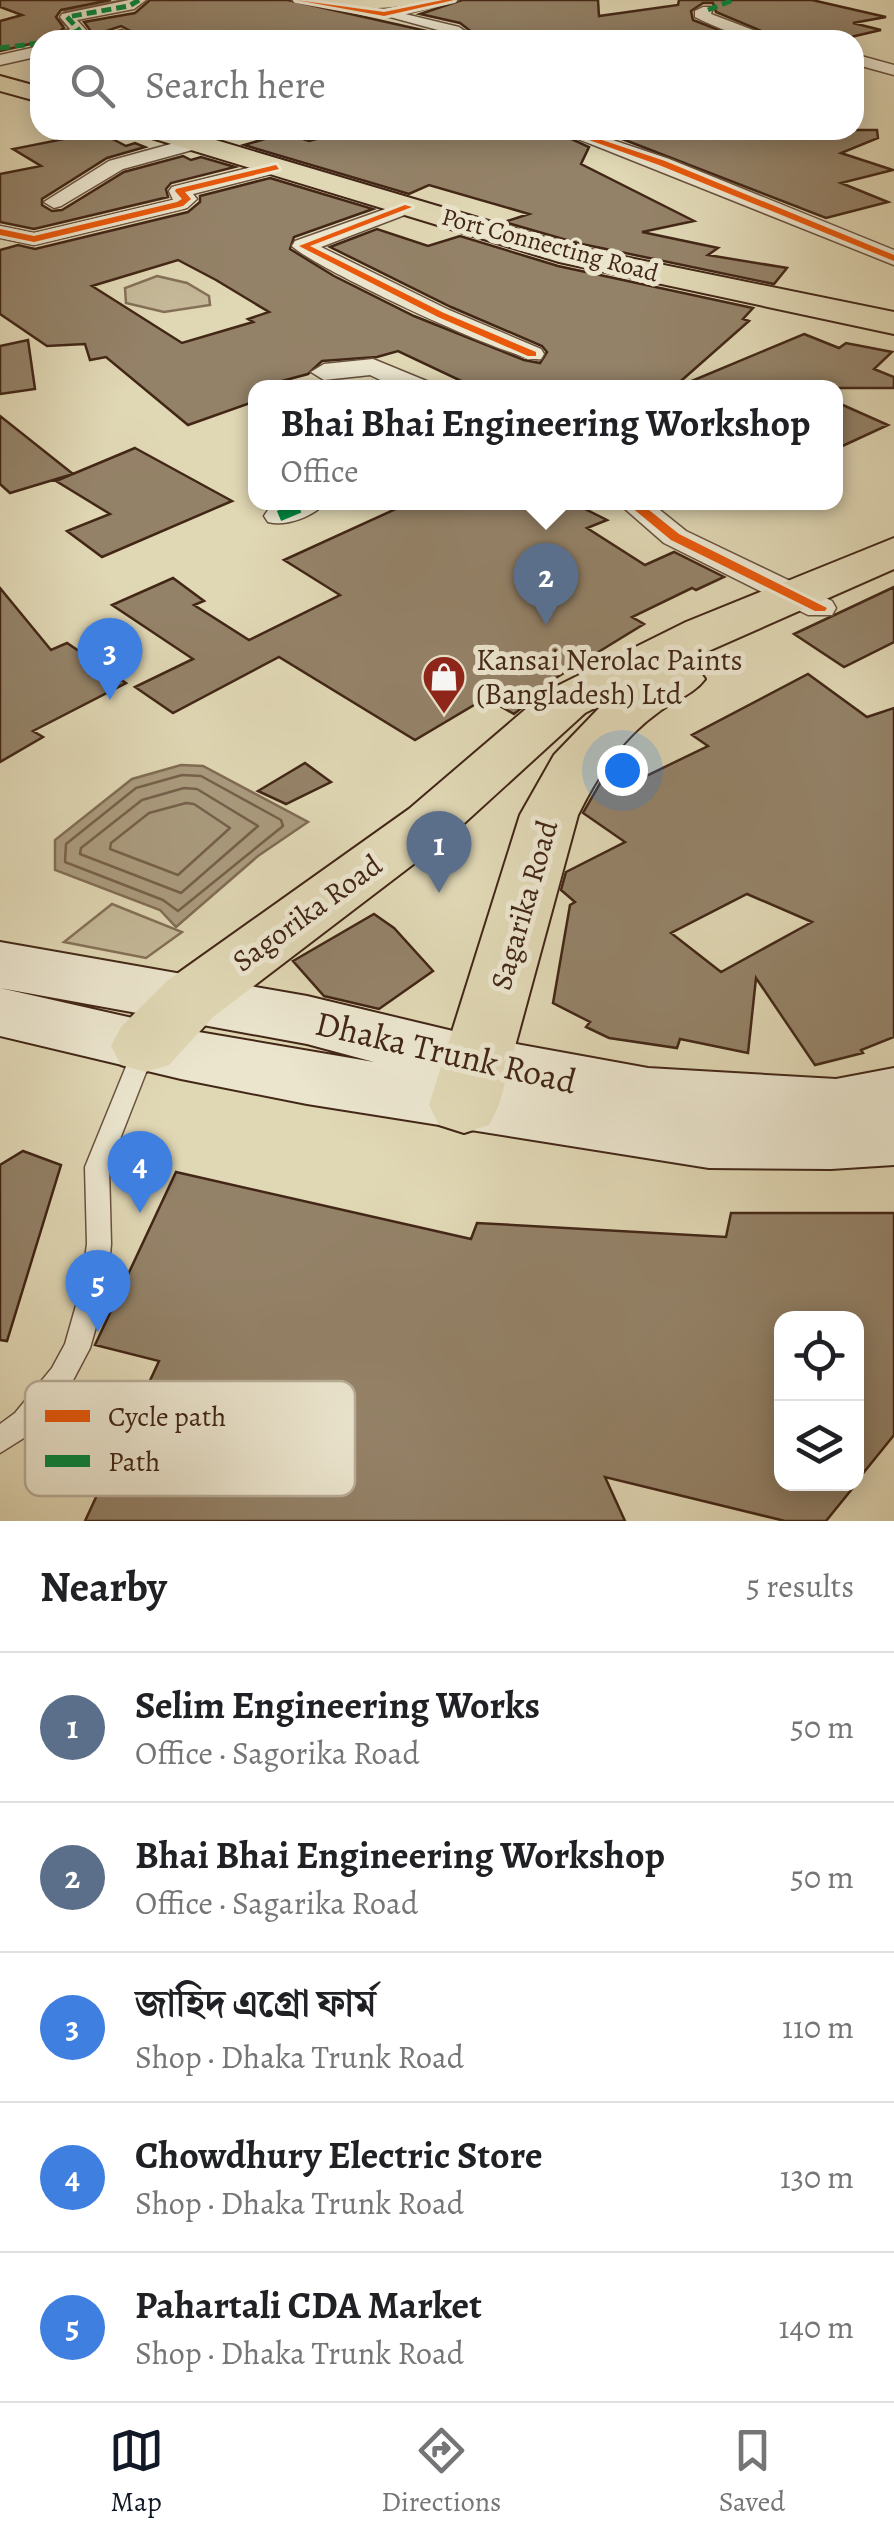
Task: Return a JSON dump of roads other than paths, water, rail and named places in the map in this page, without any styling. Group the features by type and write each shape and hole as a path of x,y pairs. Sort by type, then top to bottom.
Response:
{"main road":[{"path":"0,80 30,90"},
{"name":"Port Connecting Road","path":"194,140 570,255 894,324"},
{"name":"Port Connecting Road","path":"196,140 554,244 894,315"},
{"name":"Sagarika Road","path":"471,1084 549,814 574,768 609,725 644,698 894,552"},
{"name":"Sagarika Road","path":"806,600 894,578"},
{"name":"Sagorika Road","path":"145,1046 190,999 429,823 566,702 806,600"},
{"name":"Dhaka Trunk Road","path":"10,988 190,999 307,1020 471,1084 709,1140 894,1137"},
{"name":"Dhaka Trunk Road","path":"10,988 145,1046 471,1084 836,1106 894,1095"}],"street":[{"path":"79,30 67,17 128,6 138,0"},
{"path":"299,0 327,2 454,30"},
{"path":"384,14 451,0"},
{"path":"734,0 700,14 734,30"},
{"path":"681,2 708,10"},
{"path":"0,48 30,44"},
{"path":"0,60 30,54"},
{"path":"864,62 894,70"},
{"path":"54,202 116,165 173,140"},
{"path":"595,140 662,163 894,258"},
{"path":"0,232 26,240 60,234 180,204 187,200 179,191 276,167"},
{"path":"408,207 303,246 532,354"},
{"path":"320,286 359,273"},
{"path":"324,372 373,367 402,380"},
{"path":"279,516 293,510"},
{"path":"641,510 675,538 806,600"}],"lane":[{"path":"59,1381 77,1348 94,1288 98,1166 145,1046"},
{"path":"0,1440 25,1422"}],"water":[{"path":"181,765 203,766 308,822 258,856 176,927 160,910 55,870 55,840 132,779"}],"waterway":[{"path":"69,30 72,29 60,20 65,12 129,0"}],"place":[{"name":"Bhai Bhai Engineering Workshop","path":"546,625"},
{"name":"জাহিদ এগ্রো ফার্ম","path":"110,700"},
{"name":"Kansai Nerolac Paints (Bangladesh) Ltd","path":"444,715"},
{"name":"Selim Engineering Works","path":"439,893"},
{"name":"Chowdhury Electric Store","path":"140,1213"},
{"name":"Pahartali CDA Market","path":"98,1332"}]}
